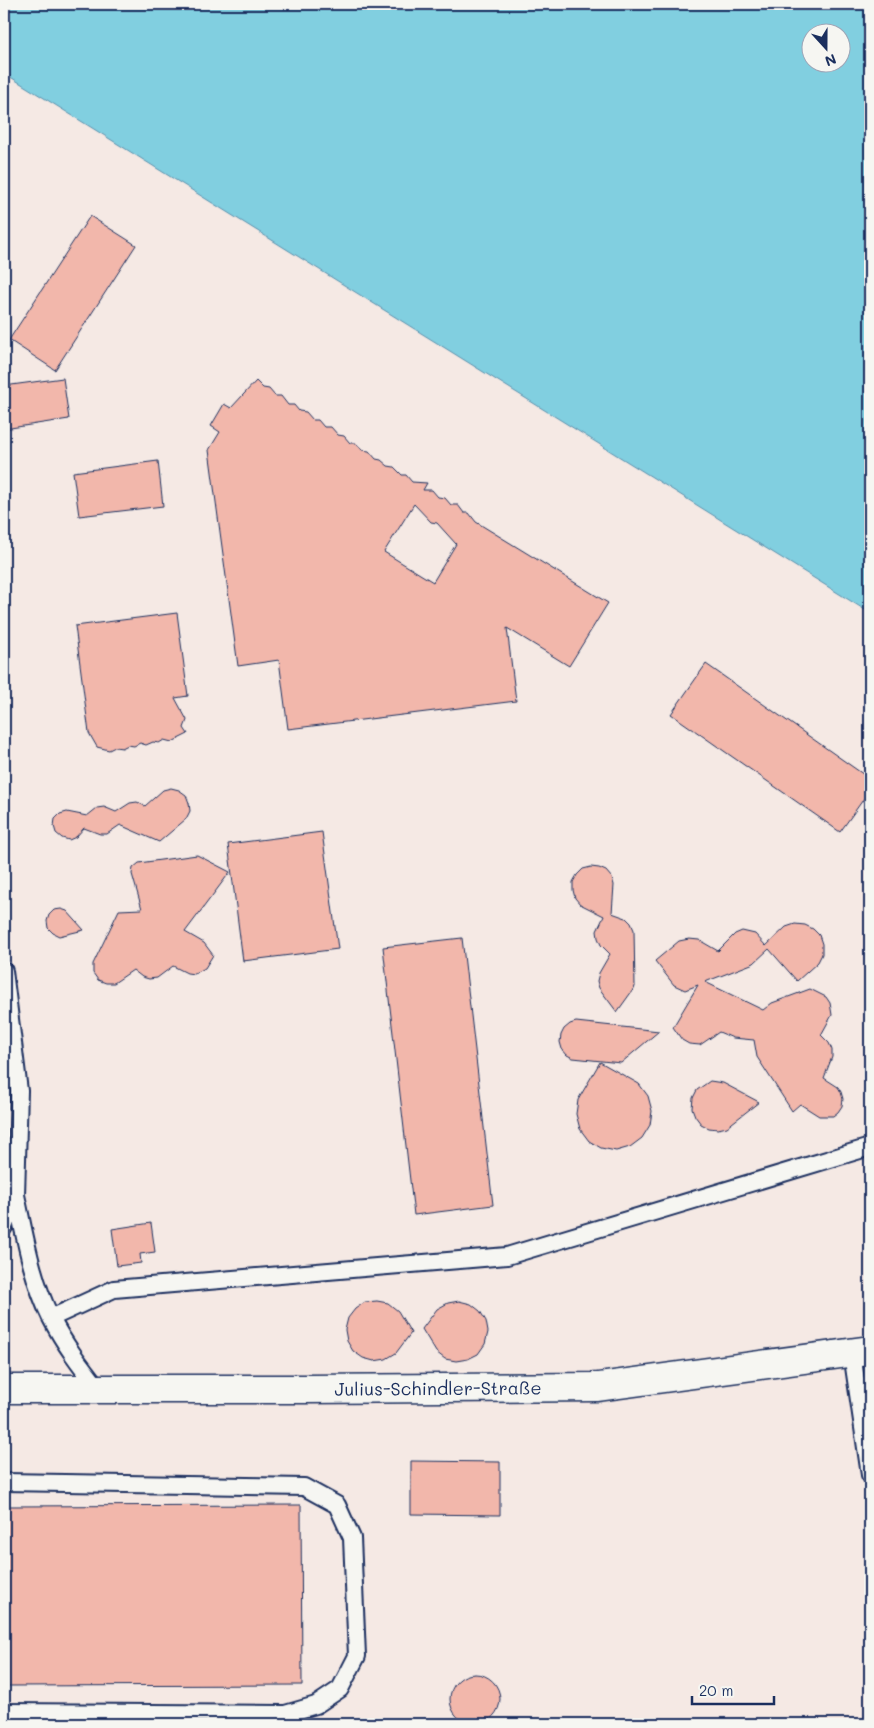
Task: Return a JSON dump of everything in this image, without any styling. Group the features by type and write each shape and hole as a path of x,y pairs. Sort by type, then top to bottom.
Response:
{"street":[{"name":"Julius-Schindler-Straße","path":"4,1389 598,1387 861,1351"}],"lane":[{"path":"4,971 19,1091 16,1195 33,1272 50,1318 70,1352 99,1389"},
{"path":"50,1318 114,1289 507,1256 870,1148"},
{"path":"4,1227 16,1195"},
{"path":"861,1351 870,1474"},
{"path":"4,1482 304,1487 337,1505 352,1538 357,1656 340,1689 316,1704 285,1714 4,1712"}],"water":[{"path":"4,4 870,4 870,613 4,73"}],"building":[{"path":"90,216 136,245 55,370 9,340"},
{"path":"63,378 69,419 4,429 4,386"},
{"path":"256,381 263,388 269,389 275,396 281,396 288,405 294,405 299,411 306,412 313,420 318,420 324,427 331,427 338,435 344,436 350,443 356,443 362,450 369,451 376,459 381,460 388,466 394,467 402,475 406,475 412,482 427,483 423,490 432,490 438,497 445,498 451,505 458,505 464,513 469,513 476,522 608,603 569,666 507,628 516,701 288,729 279,660 238,666 209,450 220,432 211,426 224,404 231,408","holes":["414,504 431,522 437,523 456,544 433,582 384,552"]},
{"path":"158,461 163,506 79,516 73,472"},
{"path":"177,613 188,696 175,698 187,720 184,728 188,734 172,742 164,740 159,743 153,742 146,745 140,743 122,748 115,747 109,750 97,747 89,733 75,626"},
{"path":"706,664 870,779 870,790 840,832 671,714"},
{"path":"171,788 179,790 186,795 190,811 186,819 159,842 120,825 107,834 100,834 84,828 76,837 69,840 62,838 56,833 55,819 60,814 67,812 87,816 97,808 104,807 116,812 130,803 137,802 145,806 163,790"},
{"path":"322,832 338,949 243,961 228,844"},
{"path":"197,855 230,872 185,932 204,943 213,955 205,968 194,974 187,973 173,966 157,978 149,979 142,977 133,970 114,983 98,980 93,973 93,964 119,910 142,909 132,874 133,868 139,863"},
{"path":"591,867 606,871 612,878 614,885 612,913 626,918 634,930 635,987 617,1012 599,988 597,981 599,973 610,954 601,945 598,938 597,931 604,916 580,904 575,898 573,890 573,882 577,875 583,869"},
{"path":"61,909 67,911 84,930 59,936 53,933 48,928 47,921 49,915 54,910"},
{"path":"795,924 805,925 813,929 819,935 822,944 822,954 818,962 797,981 769,949 754,963 705,982 763,1010 772,1003 810,989 826,997 830,1003 832,1015 821,1035 829,1043 832,1057 824,1078 838,1087 843,1099 842,1106 833,1116 819,1116 800,1104 792,1111 757,1057 754,1040 733,1038 719,1032 700,1045 689,1044 682,1040 673,1027 698,985 685,990 674,985 655,961 679,941 689,939 699,940 718,951 735,934 742,931 755,934 766,946 786,927"},
{"path":"462,938 493,1205 414,1215 383,947"},
{"path":"576,1022 659,1031 621,1063 573,1058 562,1049 560,1042 564,1029"},
{"path":"600,1062 639,1084 648,1096 652,1111 650,1125 642,1138 630,1147 616,1151 601,1148 589,1141 580,1129 576,1114 578,1100"},
{"path":"710,1081 723,1083 759,1102 727,1127 709,1128 701,1124 692,1108 693,1098 697,1090"},
{"path":"151,1223 155,1252 140,1254 141,1263 117,1266 112,1229"},
{"path":"377,1301 388,1303 398,1311 411,1333 396,1353 386,1359 374,1361 363,1358 353,1351 347,1341 345,1330 348,1318 355,1309 365,1302"},
{"path":"459,1301 471,1304 480,1311 486,1321 488,1332 485,1344 478,1354 468,1359 456,1361 445,1359 436,1352 422,1329 437,1309 448,1303"},
{"path":"411,1461 500,1462 500,1515 411,1514"},
{"path":"301,1505 302,1685 4,1686 4,1506"},
{"path":"475,1674 485,1676 493,1681 498,1689 500,1699 498,1709 493,1717 485,1722 475,1724 465,1722 457,1717 452,1709 450,1699 452,1689 457,1681 465,1676"}]}
